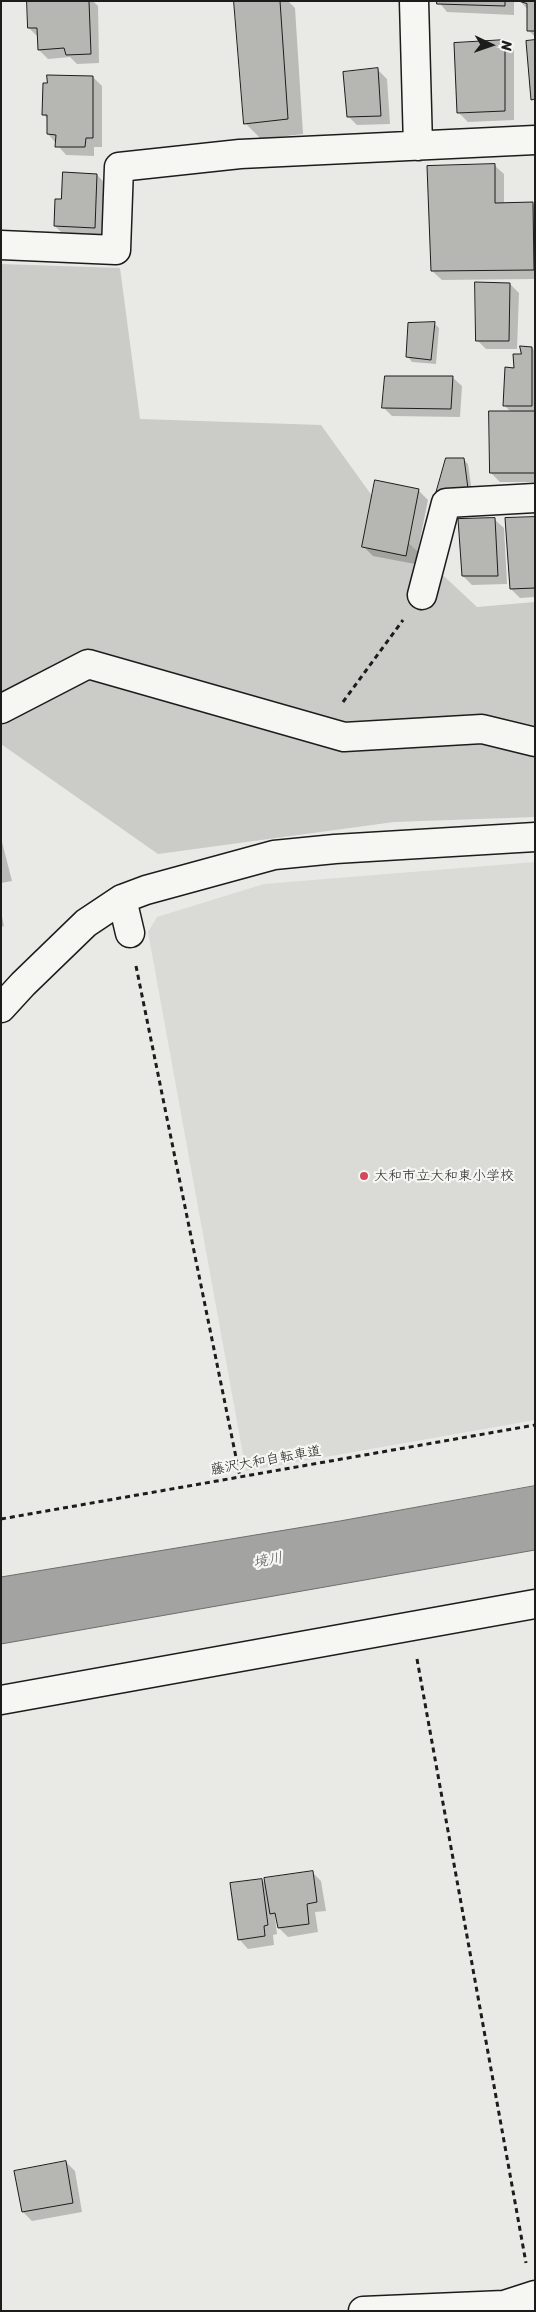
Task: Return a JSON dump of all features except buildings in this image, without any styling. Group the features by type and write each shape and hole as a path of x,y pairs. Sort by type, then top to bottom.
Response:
{"street":[{"path":"414,1 418,146"},
{"path":"1,245 116,250 119,166 240,154 535,140"},
{"path":"422,595 446,502 535,498"},
{"path":"1,709 88,664 344,737 482,729 535,742"},
{"path":"1,1008 86,923 122,899 146,890 274,855 335,849 535,837"},
{"path":"122,899 130,933"},
{"path":"1,1700 535,1604"},
{"path":"363,2311 504,2305 534,2300"}],"path":[{"path":"322,731 422,595"},
{"path":"130,933 240,1477"},
{"name":"藤沢大和自転車道","path":"1,1519 535,1425"},
{"path":"412,1627 534,2300"}],"shaded area":[{"path":"1,264 120,268 140,419 321,425 401,536 477,607 535,602 535,817 394,822 158,854 1,744"},
{"name":"大和市立大和東小学校","path":"535,862 535,1420 246,1471 148,932 157,917 264,884"}],"water":[{"name":"境川","path":"535,1486 535,1550 1,1644 1,1577 340,1521"}],"place":[{"name":"大和市立大和東小学校","path":"364,1176"}]}
